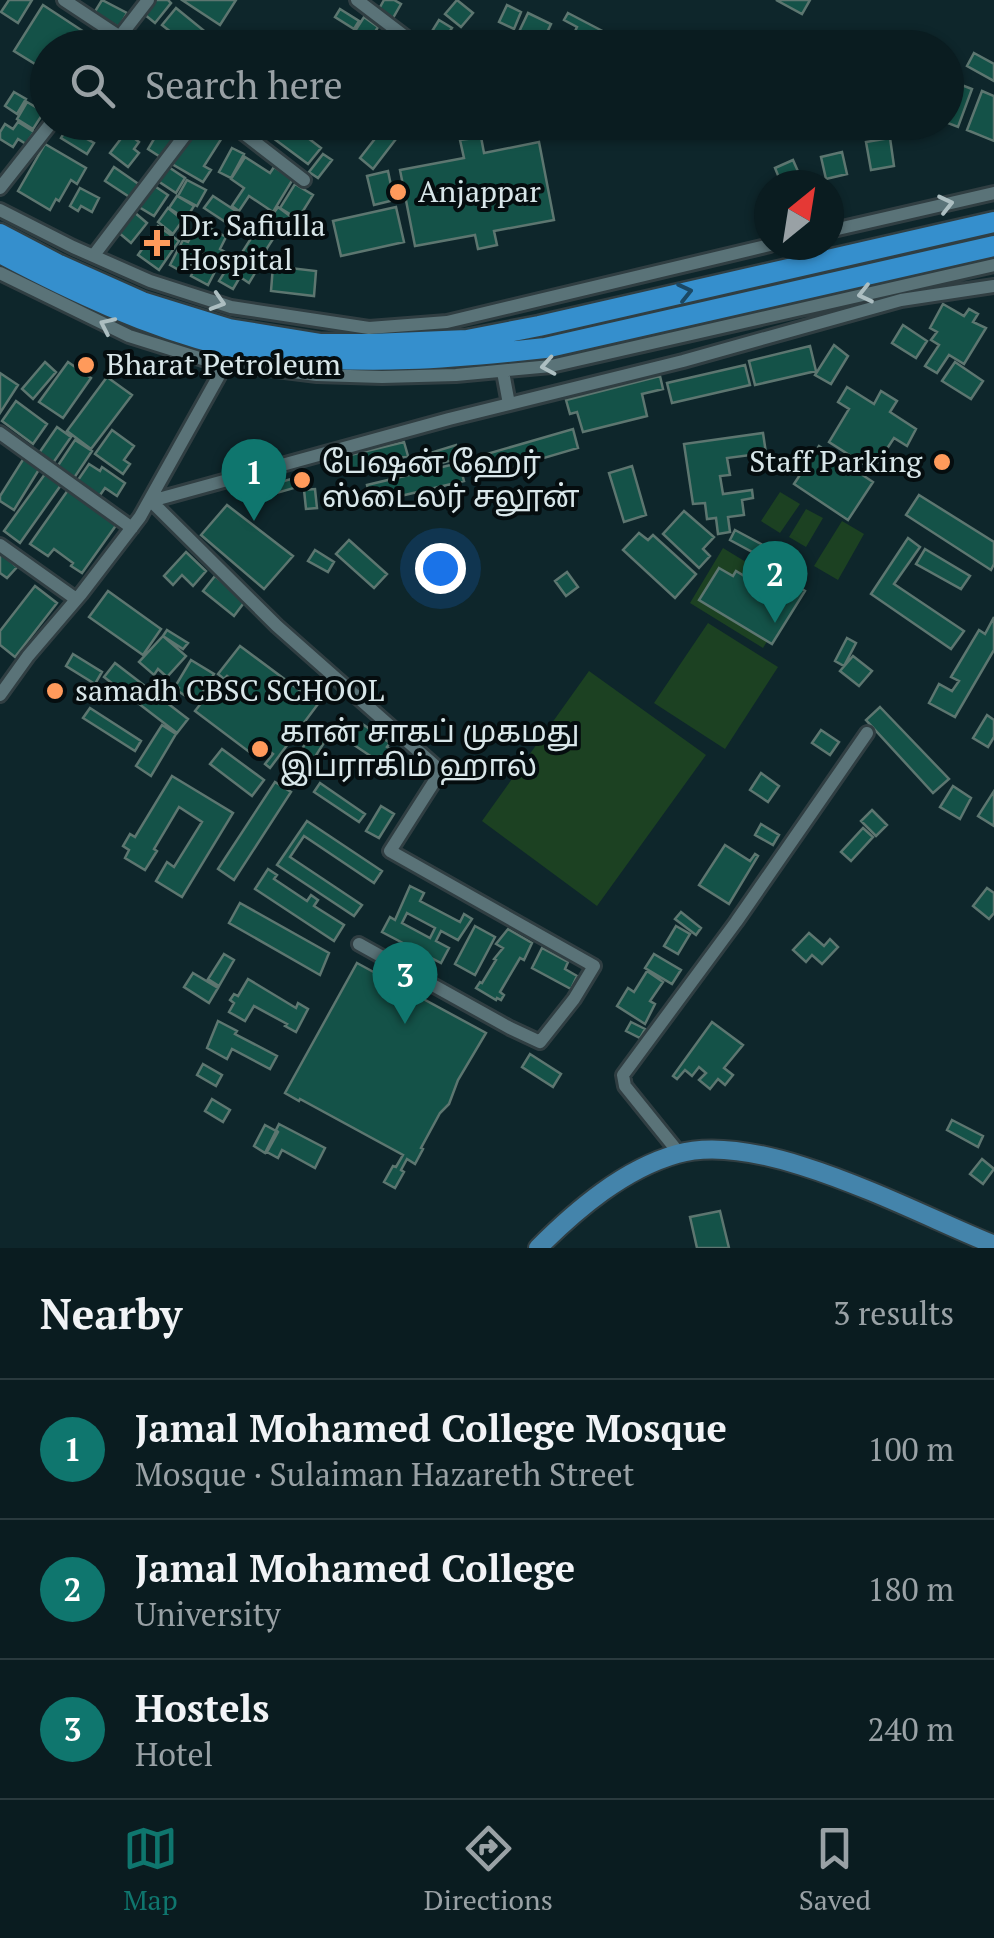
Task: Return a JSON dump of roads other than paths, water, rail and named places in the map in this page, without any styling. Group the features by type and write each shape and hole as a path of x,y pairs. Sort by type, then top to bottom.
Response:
{"highway":[{"path":"372,352 539,326 994,222"},
{"path":"0,234 142,302 230,330 320,352"},
{"path":"0,253 136,318 227,346 471,356 545,348 994,246"}],"main road":[{"path":"538,1248 590,1200 629,1174 679,1153 717,1149 763,1155 813,1169 992,1245"}],"street":[{"path":"64,0 101,30"},
{"path":"125,30 148,0"},
{"path":"357,0 396,30"},
{"path":"0,188 38,140"},
{"path":"94,255 180,140"},
{"path":"252,140 304,180"},
{"path":"844,228 994,193"},
{"path":"0,210 150,281 372,352 503,372 551,366 994,265"},
{"path":"0,273 129,336 212,362 318,375 447,322 754,249"},
{"path":"151,501 901,300 994,286"},
{"path":"0,695 151,501 226,363"},
{"path":"503,372 509,404"},
{"path":"0,433 132,528"},
{"path":"151,501 277,626 440,772 390,851 594,966 540,1042 359,944"},
{"path":"0,545 76,599"},
{"path":"0,667 14,676"},
{"path":"679,1153 625,1086 623,1075 868,734"}],"place":[{"name":"Anjappar","path":"398,192"},
{"name":"Dr. Safiulla Hospital","path":"157,243"},
{"name":"Bharat Petroleum","path":"86,365"},
{"name":"Staff Parking","path":"942,462"},
{"name":"பேஷன் ஹேர் ஸ்டைலர் சலூன்","path":"302,480"},
{"name":"Jamal Mohamed College Mosque","path":"254,521"},
{"name":"Jamal Mohamed College","path":"775,623"},
{"name":"samadh CBSC SCHOOL","path":"55,691"},
{"name":"கான் சாகப் முகமது இப்ராகிம் ஹால்","path":"260,749"},
{"name":"Hostels","path":"405,1024"}]}
